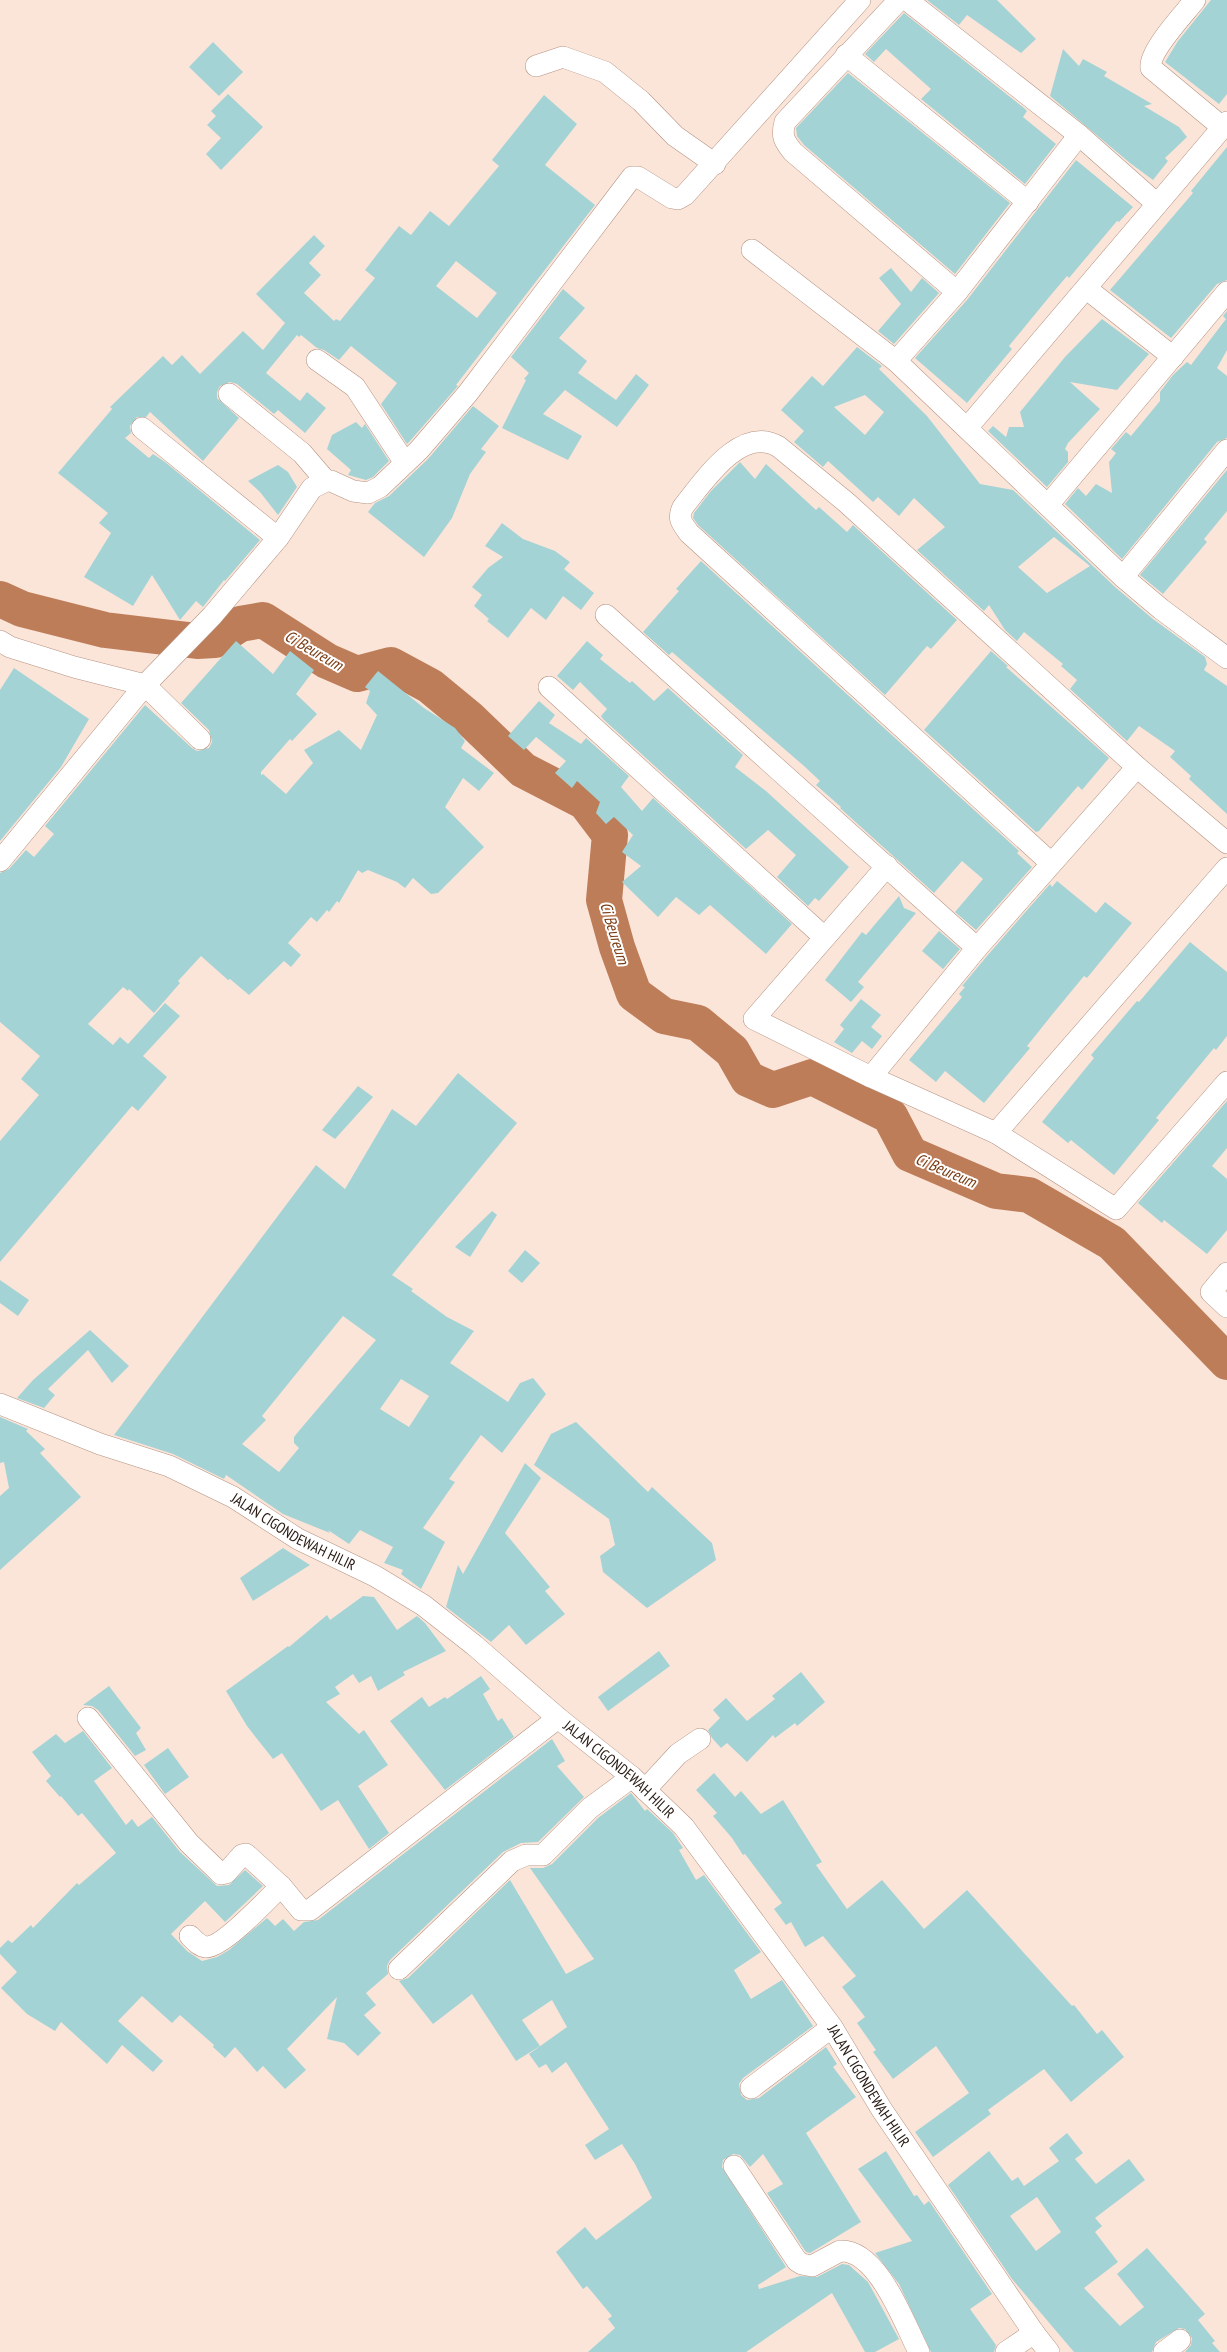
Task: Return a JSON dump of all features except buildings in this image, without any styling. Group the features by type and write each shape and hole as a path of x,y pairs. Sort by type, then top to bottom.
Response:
{"street":[{"path":"0,861 146,685 212,616 278,538 312,488 326,481 337,482 353,491 368,493 380,487 405,463 468,393 632,177 638,177 672,198 678,200 685,195 715,164 860,0"},
{"path":"898,0 785,122 782,130 784,141 793,152 957,292"},
{"path":"907,0 1079,135 1157,204"},
{"path":"967,428 1225,124 1151,68 1150,64 1154,53 1195,0"},
{"path":"846,55 1028,202"},
{"path":"536,66 563,57 606,72 641,101 675,136 715,164"},
{"path":"896,361 957,292 1079,135"},
{"path":"752,250 896,361 1123,577 1161,609 1225,653"},
{"path":"1086,289 1173,357"},
{"path":"1048,505 1227,292"},
{"path":"316,360 355,387 405,463"},
{"path":"229,394 302,453 326,481"},
{"path":"142,428 278,538"},
{"path":"1051,863 689,533 680,521 679,514 690,498 730,452 753,441 771,442 779,447 846,502 1137,766 1227,843"},
{"path":"1123,577 1227,450"},
{"path":"606,615 977,948"},
{"path":"0,641 10,647 65,664 146,685 200,739"},
{"path":"549,687 824,937"},
{"path":"871,1077 977,948 1137,766"},
{"path":"887,866 754,1019 871,1077 996,1133 1116,1209 1227,1082"},
{"path":"996,1133 1227,868"},
{"path":"1227,1273 1211,1292 1227,1307"},
{"name":"JALAN CIGONDEWAH HILIR","path":"0,1404 100,1444 176,1469 233,1497 298,1539 375,1576 423,1604 639,1784 684,1827 832,2027 882,2110 1034,2333 1049,2352"},
{"path":"88,1718 189,1843 217,1870 222,1874 226,1873 242,1855 246,1854 281,1886 301,1910 310,1910 558,1718"},
{"path":"399,1969 512,1862 526,1856 543,1855 590,1808 639,1784 700,1739"},
{"path":"190,1936 200,1946 208,1947 216,1944 245,1922 281,1886"},
{"path":"751,2088 832,2027"},
{"path":"734,2166 797,2261 812,2266 840,2251 858,2254 883,2281 916,2351"},
{"path":"1006,2352 1034,2333"}],"waterway":[{"name":"Ci Beureum","path":"0,599 22,609 105,630 197,641 215,640 240,624 263,620 327,661 357,674 391,665 430,686 470,719 523,770 585,802 610,835 604,900 617,947 634,994 664,1016 698,1023 732,1051 748,1079 773,1090 812,1077 890,1116 910,1154 996,1191 1029,1195 1112,1243 1227,1362"}]}
